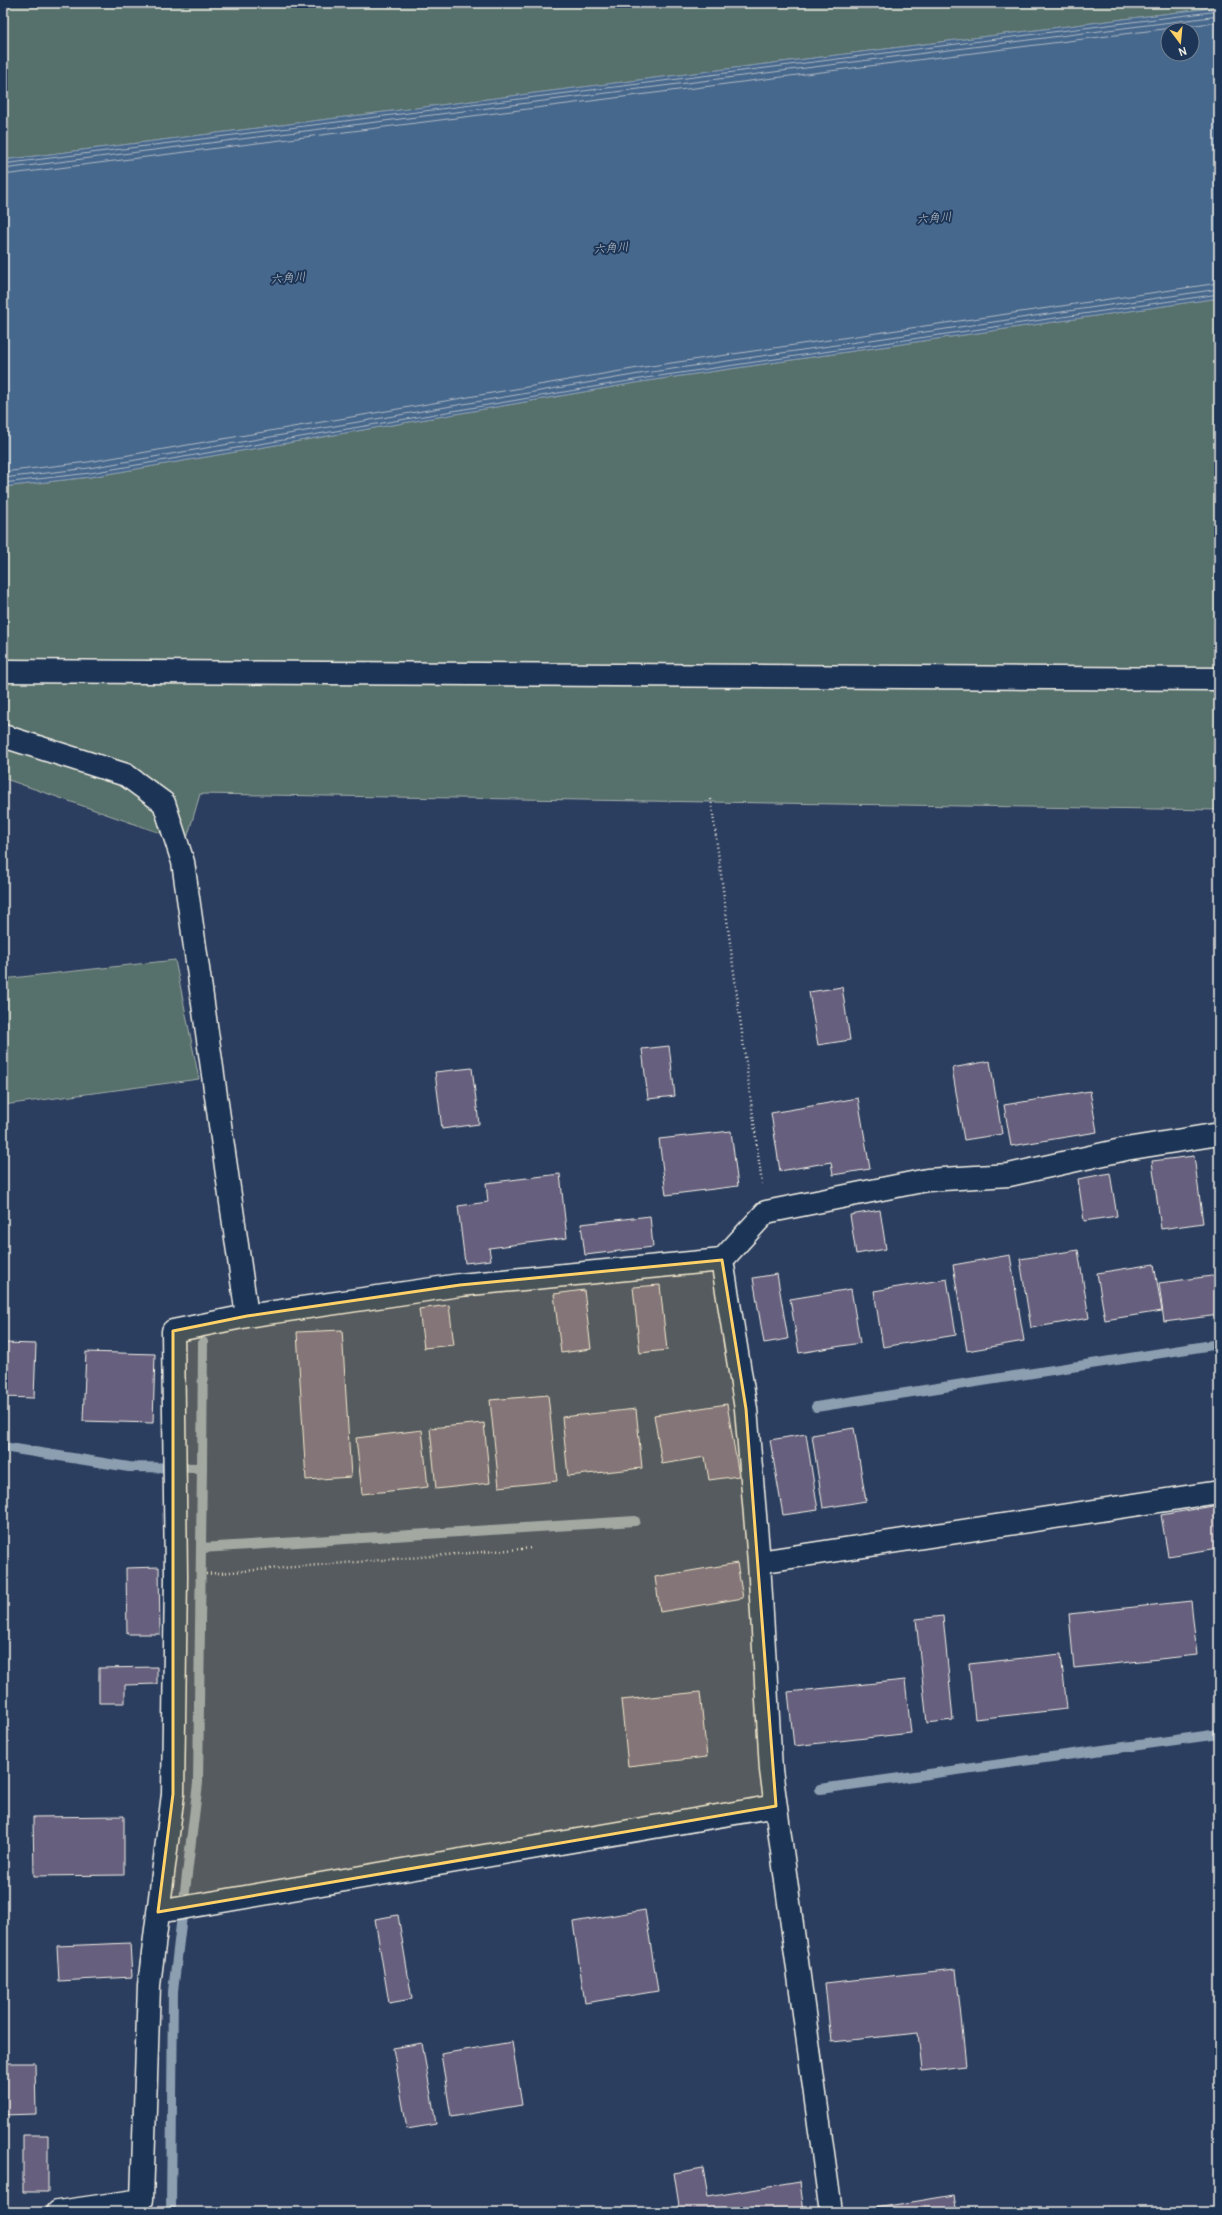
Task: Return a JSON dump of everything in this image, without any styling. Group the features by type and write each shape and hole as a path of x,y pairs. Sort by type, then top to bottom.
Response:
{"street":[{"path":"3,671 1219,679"},
{"path":"3,736 126,775 164,803 183,862 247,1316"},
{"path":"58,2212 142,2200 149,1985 173,1794 176,1577 173,1331 247,1316 460,1285 722,1260 766,1212 927,1180 1009,1174 1126,1150 1219,1134"},
{"path":"722,1260 746,1409 759,1562 771,1770 831,2212"},
{"path":"759,1562 1219,1492"},
{"path":"158,1912 776,1806"}],"path":[{"path":"711,799 766,1212"},
{"path":"228,1572 533,1548"}],"highlighted area":[{"path":"722,1260 746,1409 776,1806 158,1912 173,1794 173,1331 247,1316 460,1285"}],"green space":[{"path":"3,3 1219,3 1219,7 3,160"},
{"path":"1219,298 1219,810 200,794 186,842 3,778 3,487 90,477 647,381"},
{"path":"175,960 199,1079 3,1105 3,979"}],"water":[{"name":"六角川","path":"1219,7 1219,298 647,381 90,477 3,487 3,160"}],"building":[{"path":"842,987 850,1040 818,1045 809,992"},
{"path":"669,1046 675,1096 648,1099 642,1049"},
{"path":"990,1061 1002,1134 964,1140 952,1068"},
{"path":"472,1068 479,1124 442,1129 435,1072"},
{"path":"1090,1091 1097,1132 1011,1146 1004,1105"},
{"path":"858,1098 870,1169 833,1175 831,1162 780,1171 771,1113"},
{"path":"731,1131 738,1186 666,1195 659,1139"},
{"path":"1194,1156 1203,1223 1161,1229 1152,1161"},
{"path":"1110,1173 1117,1216 1084,1221 1078,1179"},
{"path":"560,1174 567,1238 489,1248 491,1260 465,1263 458,1206 488,1202 486,1183"},
{"path":"880,1210 886,1249 856,1254 850,1215"},
{"path":"650,1216 653,1247 585,1255 581,1224"},
{"path":"1078,1250 1089,1318 1031,1328 1020,1259"},
{"path":"1010,1255 1024,1341 967,1351 953,1265"},
{"path":"1154,1264 1162,1311 1105,1320 1097,1273"},
{"path":"777,1274 788,1339 764,1343 753,1278"},
{"path":"1219,1275 1219,1315 1164,1322 1159,1283"},
{"path":"947,1279 956,1335 883,1347 874,1291"},
{"path":"660,1285 667,1350 640,1353 633,1287"},
{"path":"851,1289 860,1343 799,1353 790,1299"},
{"path":"584,1290 591,1349 561,1353 554,1294"},
{"path":"449,1305 454,1345 424,1348 419,1309"},
{"path":"342,1330 351,1477 306,1480 297,1332"},
{"path":"3,1343 36,1344 34,1398 3,1397"},
{"path":"86,1352 155,1354 153,1423 83,1421"},
{"path":"548,1395 557,1481 499,1487 490,1400"},
{"path":"727,1404 739,1476 709,1480 705,1457 662,1464 654,1415"},
{"path":"636,1409 642,1468 568,1476 562,1417"},
{"path":"484,1423 490,1483 436,1489 430,1428"},
{"path":"854,1428 866,1501 823,1508 812,1435"},
{"path":"422,1430 428,1487 362,1494 356,1438"},
{"path":"806,1434 818,1510 783,1515 770,1440"},
{"path":"1219,1505 1219,1548 1168,1556 1161,1515"},
{"path":"737,1563 743,1598 660,1612 655,1577"},
{"path":"159,1567 160,1634 127,1634 126,1568"},
{"path":"1191,1601 1197,1655 1074,1668 1069,1614"},
{"path":"943,1616 953,1720 927,1723 916,1619"},
{"path":"1061,1654 1067,1709 975,1719 969,1664"},
{"path":"157,1667 157,1684 125,1685 125,1703 99,1703 99,1668"},
{"path":"905,1680 911,1733 794,1746 788,1692"},
{"path":"700,1692 707,1757 628,1766 621,1700"},
{"path":"124,1816 124,1875 34,1876 33,1817"},
{"path":"645,1910 658,1991 585,2003 573,1922"},
{"path":"398,1915 412,1999 389,2003 375,1919"},
{"path":"130,1943 132,1977 59,1981 57,1946"},
{"path":"956,1969 966,2066 922,2071 918,2033 831,2042 825,1983"},
{"path":"512,2042 522,2105 451,2117 441,2054"},
{"path":"422,2043 436,2124 407,2129 393,2048"},
{"path":"3,2063 35,2063 36,2114 3,2115"},
{"path":"23,2135 48,2135 48,2192 23,2192"},
{"path":"703,2168 708,2197 800,2182 804,2212 680,2212 674,2173"},
{"path":"954,2195 957,2212 852,2212"}],"waterway":[{"path":"202,1468 203,1342"},
{"path":"816,1407 1219,1344"},
{"path":"3,1447 129,1467 202,1468 198,1783 173,1991 171,2212"},
{"path":"201,1548 635,1521"},
{"path":"820,1789 1219,1734"}]}
